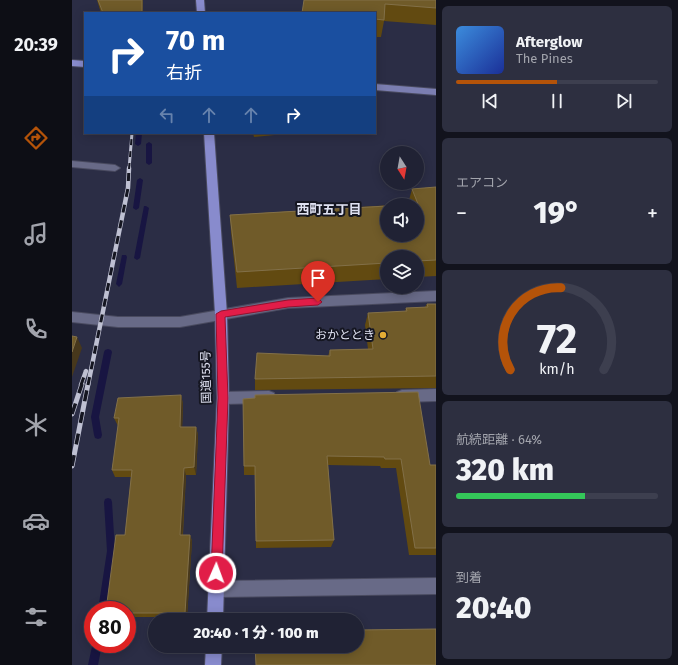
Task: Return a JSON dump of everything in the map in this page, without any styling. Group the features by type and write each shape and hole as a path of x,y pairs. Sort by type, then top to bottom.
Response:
{"highway":[{"path":"200,0 201,12"},
{"path":"72,63 84,64"},
{"name":"国道155号","path":"209,134 221,314 223,398 215,613"},
{"path":"213,665 214,653"}],"main road":[{"path":"376,87 436,92"}],"street":[{"path":"72,164 116,168"},
{"path":"72,317 118,322 180,322 288,303 436,296"},
{"path":"388,396 436,396"},
{"path":"223,398 285,397"},
{"path":"216,589 436,586"}],"building":[{"path":"98,0 142,0 142,12 103,12"},
{"path":"304,0 436,0 436,8 385,4 384,20 376,19 376,12 302,12"},
{"path":"436,187 436,260 424,261 424,250 380,250 380,263 237,272 230,215 380,206 380,242 424,242 424,198 416,198 412,190 424,190 424,188"},
{"path":"427,304 436,304 436,376 255,379 257,353 330,356 330,350 373,349 368,313 407,311 406,308 428,307"},
{"path":"72,336 77,337 72,352"},
{"path":"418,392 430,465 436,465 436,548 415,548 401,459 385,459 384,457 327,456 334,540 256,541 255,466 244,466 243,399 255,398 255,395"},
{"path":"181,395 180,427 196,427 194,467 184,468 180,535 190,535 185,613 136,613 136,601 107,601 116,535 125,535 132,470 112,470 119,418 114,418 118,398"},
{"path":"436,629 436,665 256,665 255,653 364,653 364,630"}],"waterway":[{"path":"138,144 139,134"},
{"path":"149,144 149,163"},
{"path":"136,208 140,180"},
{"path":"137,258 146,208"},
{"path":"119,284 124,257"},
{"path":"98,435 95,417 108,352"},
{"path":"104,601 111,551 108,502"},
{"path":"93,665 95,653"}],"railway":[{"path":"129,169 132,134"},
{"path":"88,385 128,188 129,168"},
{"path":"81,385 86,371"},
{"path":"72,414 82,384"},
{"path":"72,466 88,384"}],"place":[{"name":"おかととき","path":"383,335"}],"district":[{"name":"西町五丁目","path":"329,209"}],"route":[{"path":"216,573 223,398 221,314 288,303 318,302"}]}
